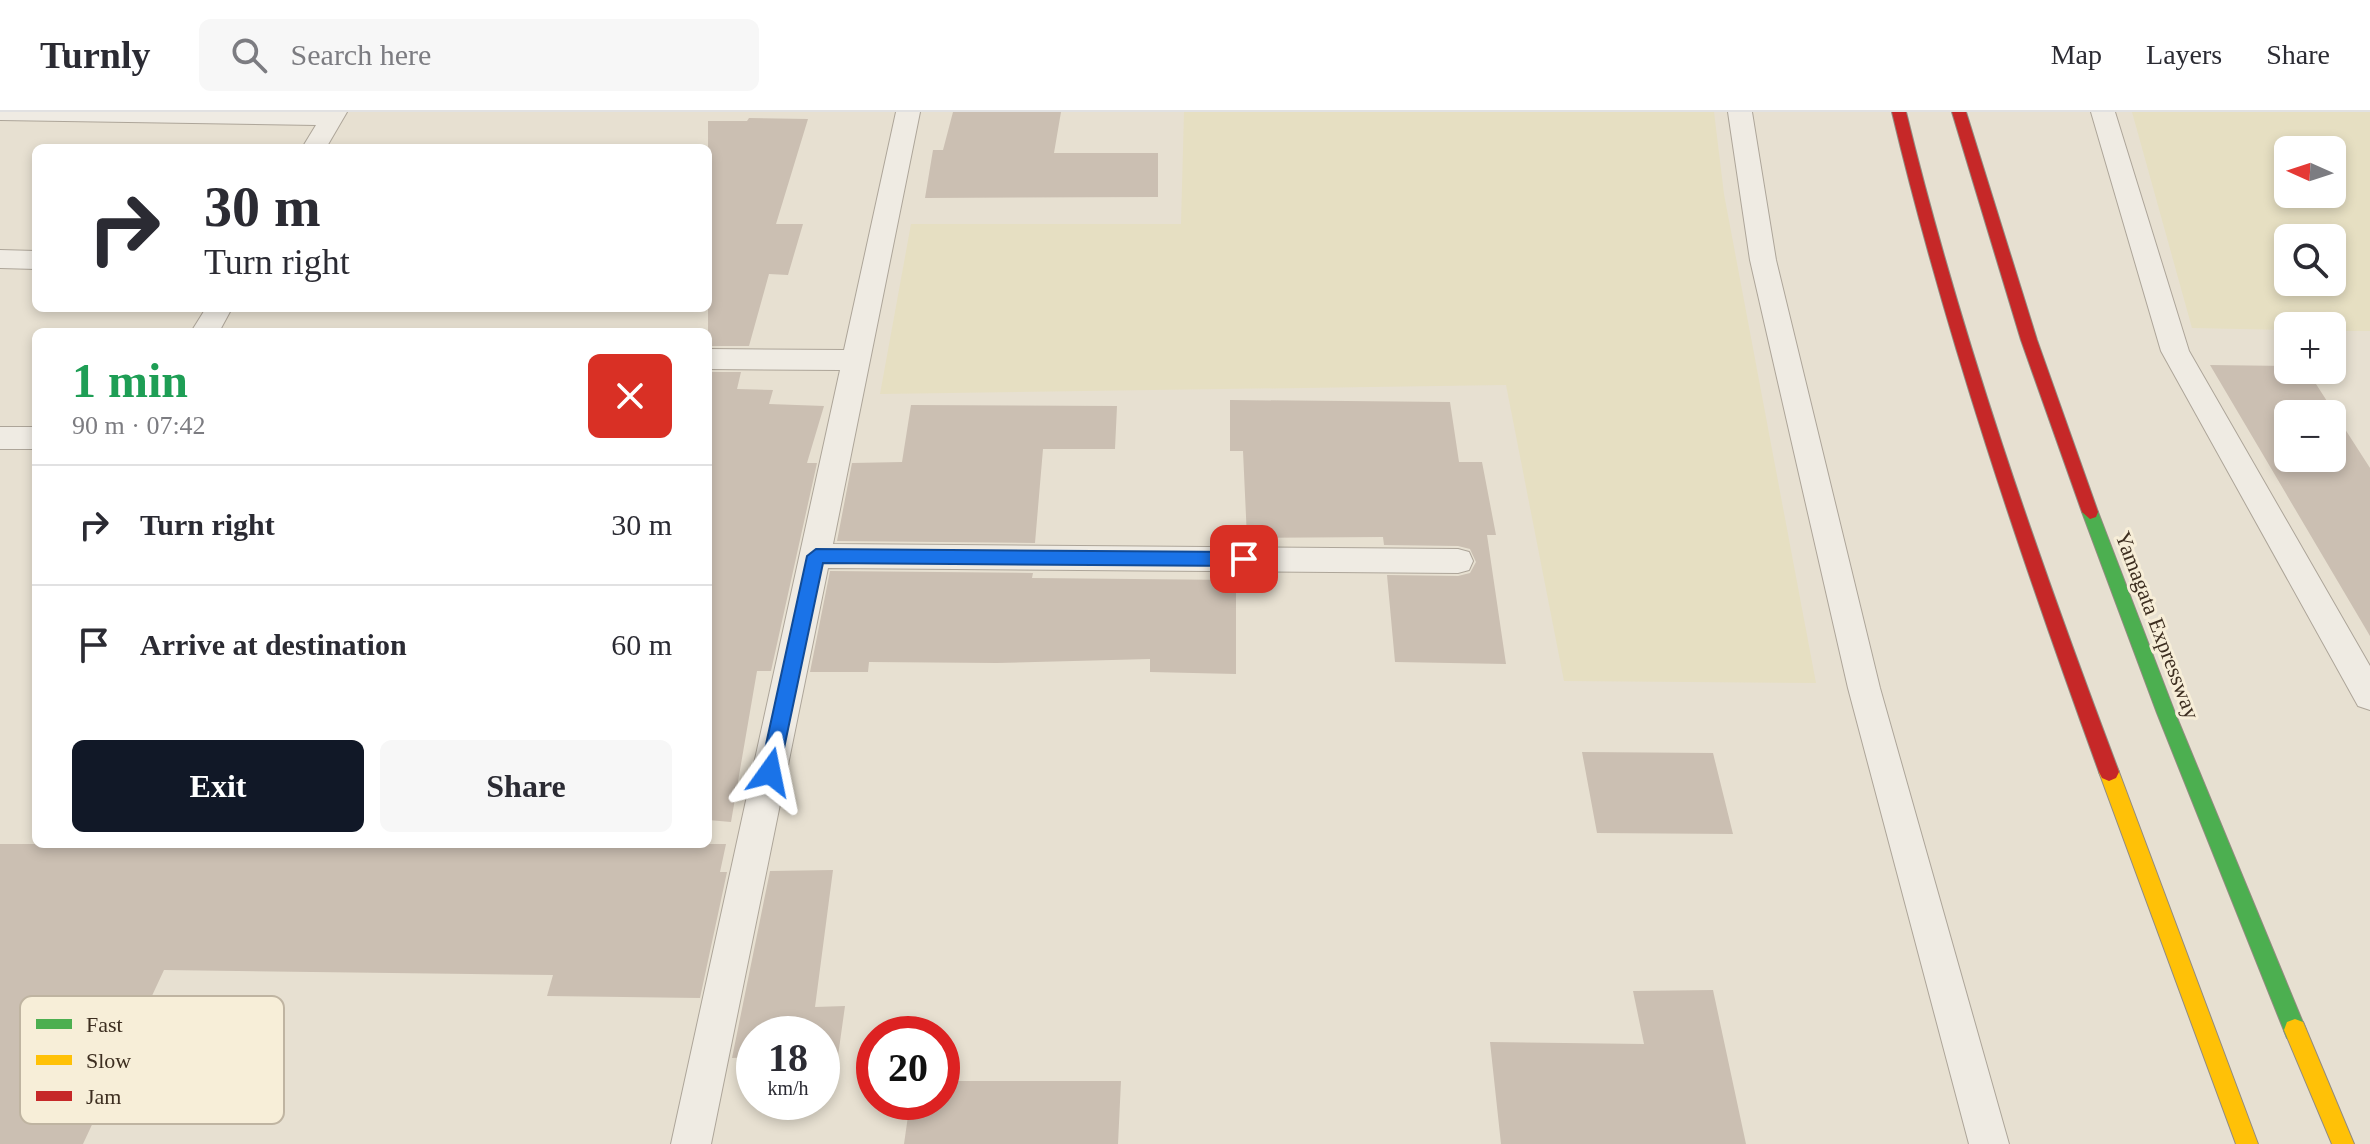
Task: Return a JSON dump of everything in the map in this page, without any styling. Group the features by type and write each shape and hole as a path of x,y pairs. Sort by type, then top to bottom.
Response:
{"highway":[{"path":"1899,112 1923,218 2024,544 2247,1144"},
{"name":"Yamagata Expressway","path":"1959,112 1991,227 2099,543 2263,961 2343,1144"}],"lane":[{"path":"691,1144 908,112"},
{"path":"1740,112 1763,260 1864,688 1989,1144"},
{"path":"2103,112 2175,351 2370,696"},
{"path":"0,113 333,115 316,144"},
{"path":"0,259 32,260"},
{"path":"712,359 855,360"},
{"path":"0,438 32,438"},
{"path":"816,556 1458,561"}],"shaded area":[{"path":"1184,112 1714,112 1724,194 1816,683 1564,681 1506,385 880,394 911,224 1181,224"},
{"path":"2132,112 2370,112 2370,331 2346,331 2346,312 2274,312 2274,330 2192,328"}],"building":[{"path":"953,112 1061,112 1054,153 1158,153 1158,197 925,198 933,150 943,150"},
{"path":"749,118 808,119 776,224 803,224 788,275 769,274 749,346 712,346 712,328 708,328 708,312 712,312 712,144 708,144 708,121 747,121"},
{"path":"2210,365 2274,366 2274,384 2316,384 2326,400 2274,400 2274,472 2346,472 2346,431 2370,468 2370,636"},
{"path":"712,372 741,372 737,389 773,390 769,404 824,406 807,463 817,463 771,671 757,671 731,822 712,820"},
{"path":"1230,400 1450,402 1459,462 1482,462 1496,535 1487,535 1506,664 1395,662 1387,575 1458,576 1470,573 1476,562 1470,549 1458,546 1384,545 1383,537 1247,538 1243,451 1230,451"},
{"path":"911,405 1117,406 1115,449 1043,449 1035,543 837,541 852,463 902,462"},
{"path":"830,571 1033,573 1032,578 1236,580 1236,674 1150,672 1150,659 869,662 868,672 810,672"},
{"path":"1582,752 1713,753 1733,834 1597,833"},
{"path":"0,844 32,844 32,848 712,848 712,844 726,844 720,872 727,872 700,998 547,996 553,975 164,970 152,996 20,996 20,1124 92,1124 83,1144 0,1144"},
{"path":"833,870 815,1007 845,1006 840,1042 840,1016 741,1016 770,871"},
{"path":"1713,990 1746,1144 1501,1144 1490,1042 1644,1044 1633,991"},
{"path":"960,1081 1121,1081 1118,1144 904,1144 907,1120 960,1120"}],"traffic: fast":[{"path":"2090,512 2166,713 2295,1030"}],"traffic: slow":[{"path":"2109,772 2247,1144"},
{"path":"2295,1030 2343,1144"}],"traffic: jam":[{"path":"1899,112 1919,196 1966,362 2049,609 2109,772"},
{"path":"1959,112 2029,340 2090,512"}],"route":[{"path":"770,772 816,556 1244,559"}]}
